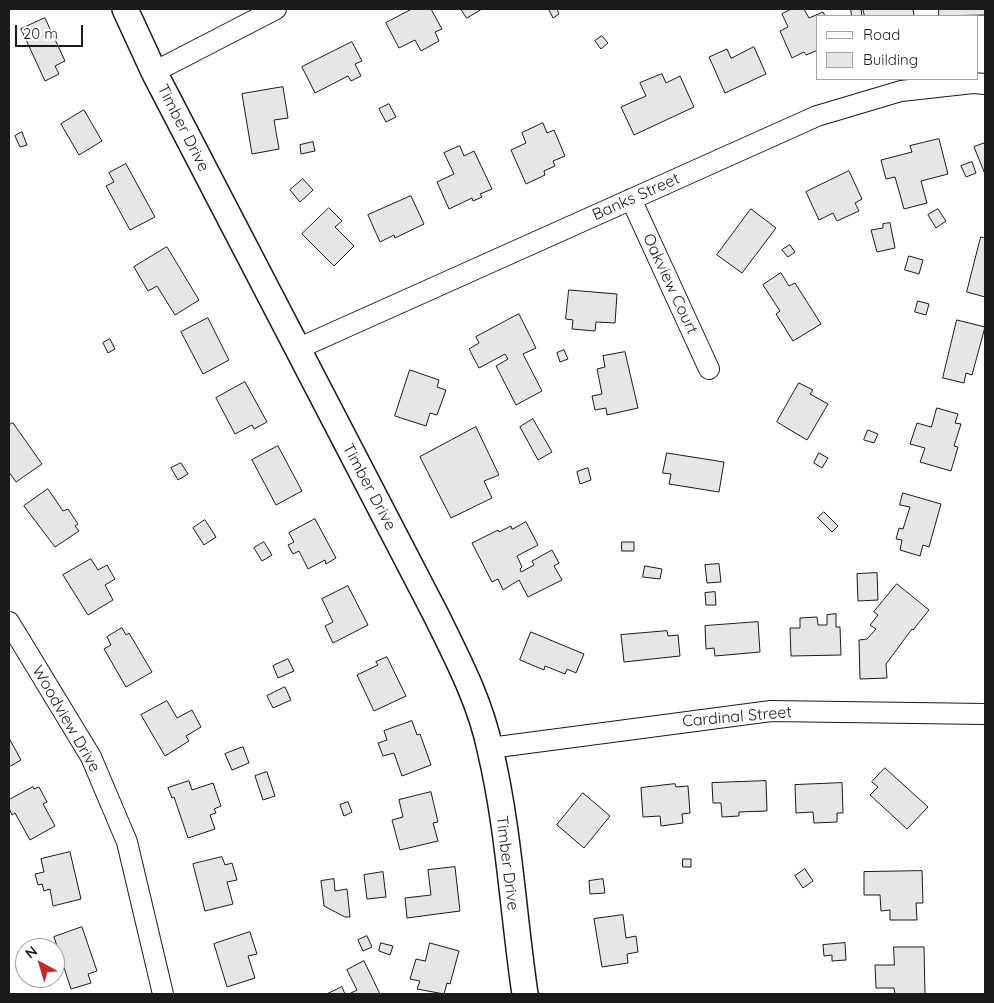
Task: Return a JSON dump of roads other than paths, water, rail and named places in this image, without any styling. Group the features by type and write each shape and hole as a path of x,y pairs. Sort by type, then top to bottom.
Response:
{"street":[{"name":"Timber Drive","path":"125,9 154,72 436,615 471,688 490,748 505,838 524,994"},
{"path":"154,72 276,9"},
{"name":"Banks Street","path":"297,349 817,116 901,91 974,83 985,84"},
{"name":"Oakview Court","path":"631,198 709,369"},
{"name":"Woodview Drive","path":"9,622 91,757 127,842 164,994"},
{"name":"Cardinal Street","path":"490,748 771,711 985,714"}]}
